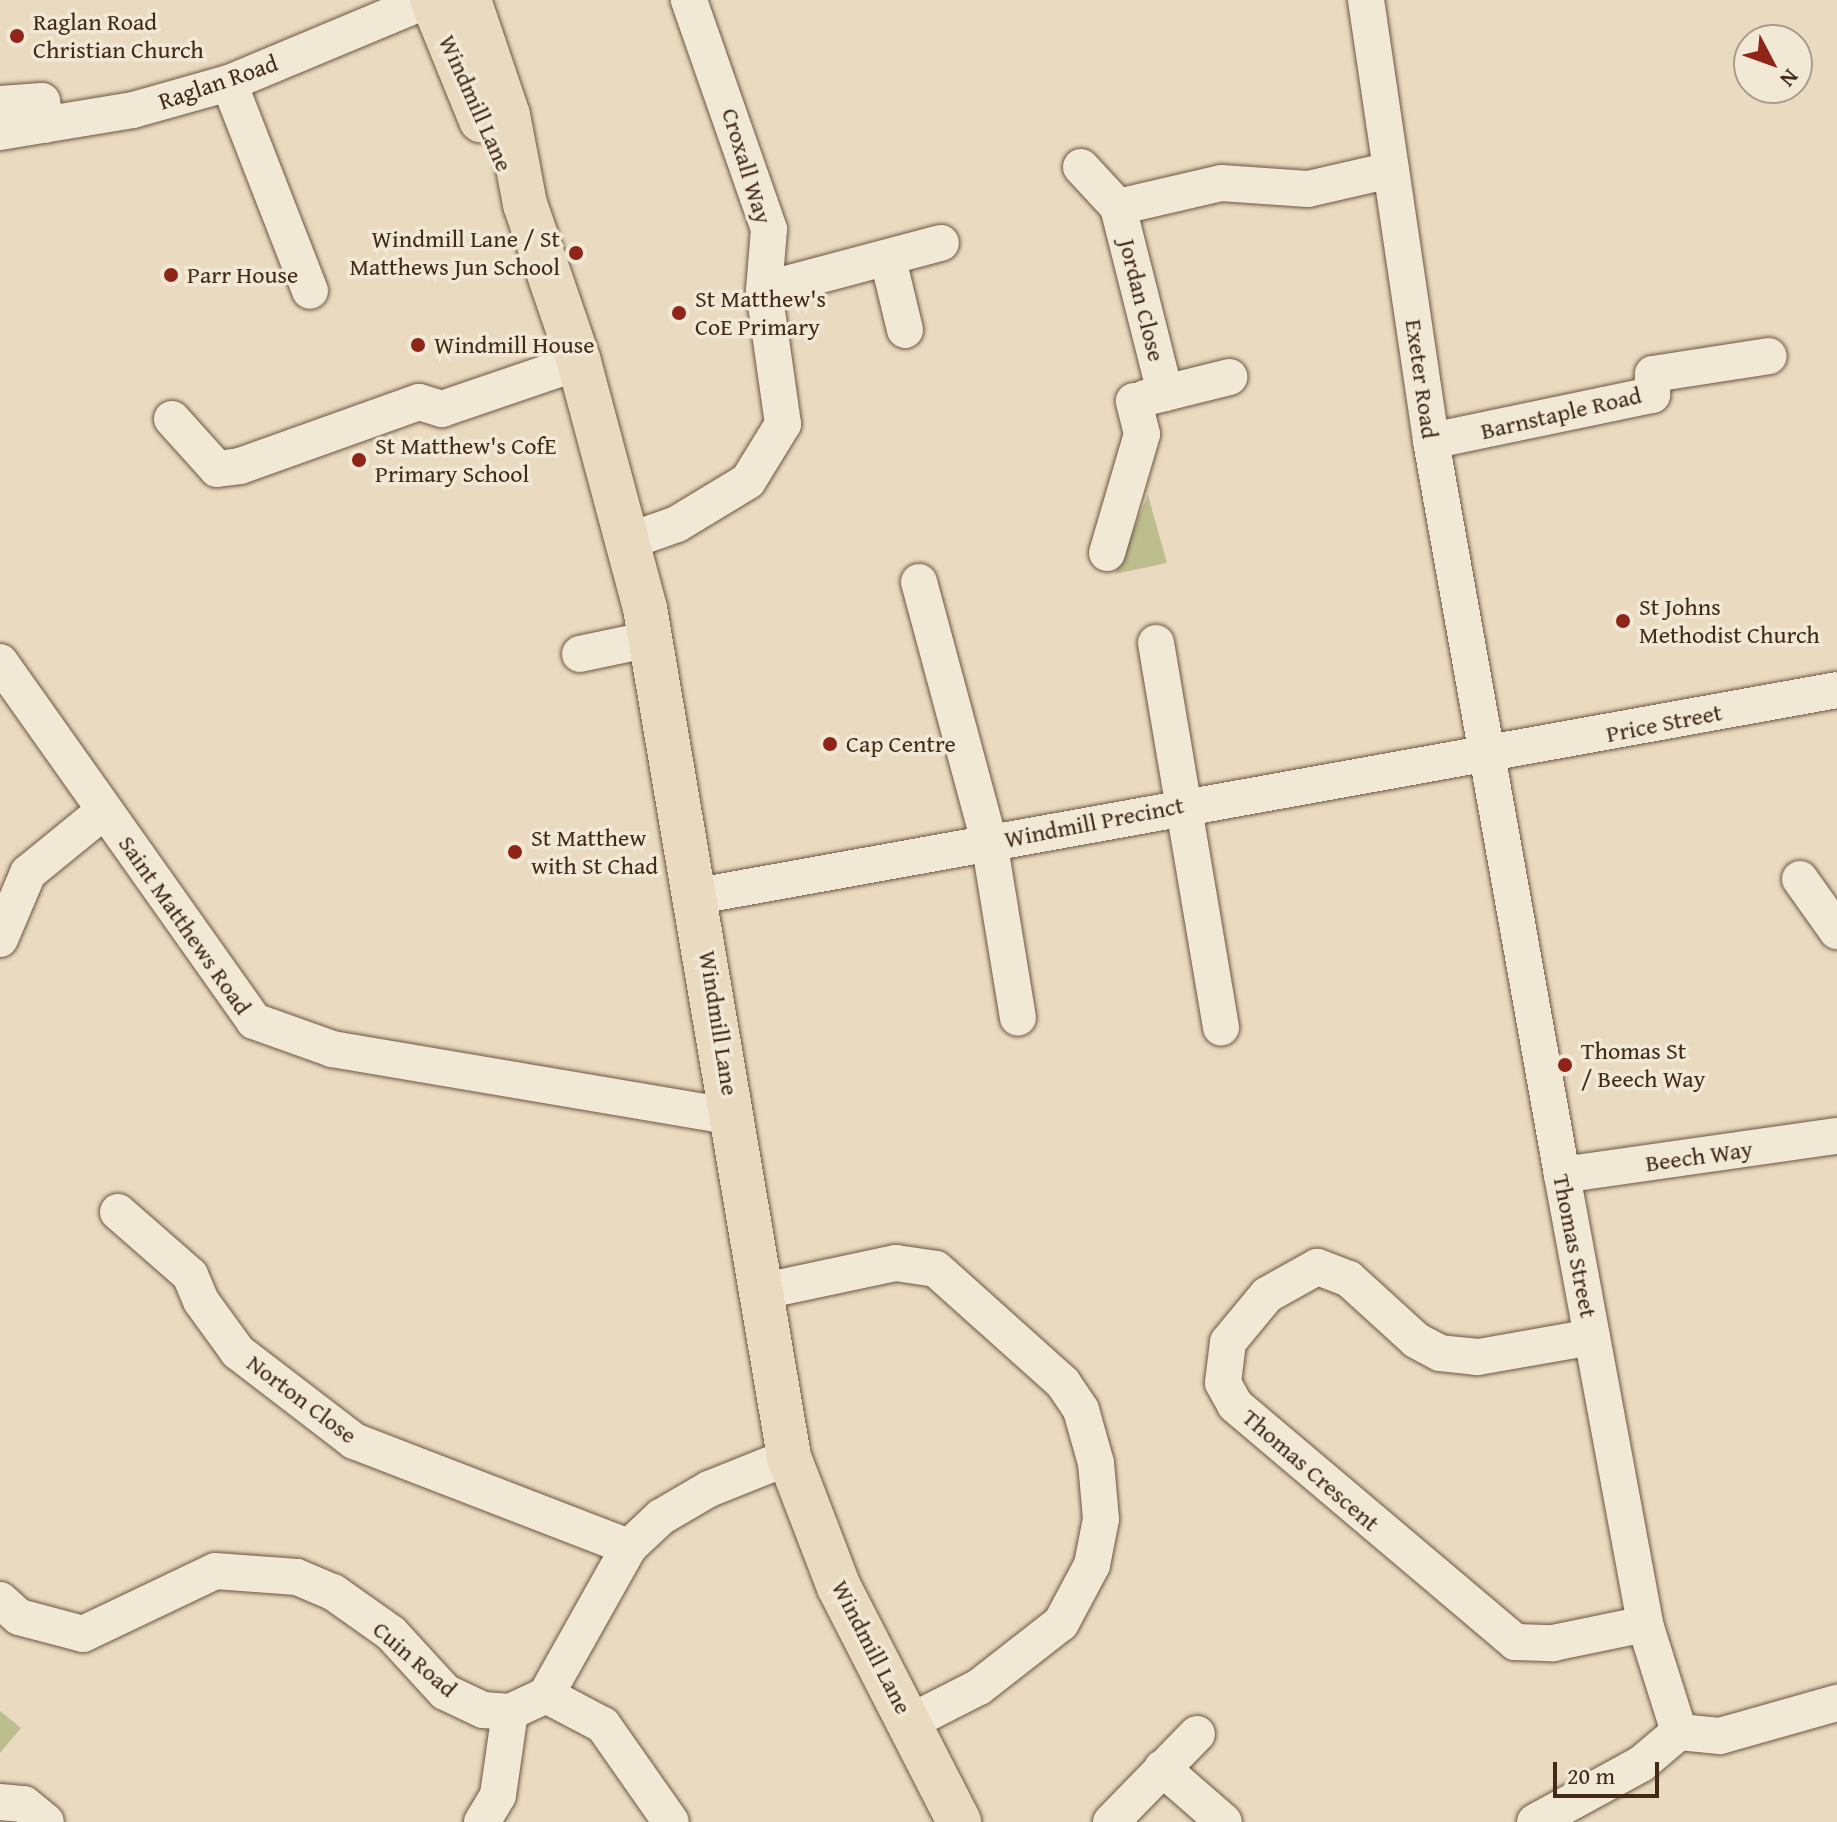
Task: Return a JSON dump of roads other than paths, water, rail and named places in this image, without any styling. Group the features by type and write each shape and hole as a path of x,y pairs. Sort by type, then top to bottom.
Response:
{"main road":[{"name":"Windmill Lane","path":"430,0 494,152 525,204"},
{"name":"Windmill Lane","path":"469,0 508,115 525,204 579,362 629,541 651,639 698,896 789,1457 839,1587 959,1822"}],"street":[{"name":"Raglan Road","path":"0,132 133,110 229,83 430,0"},
{"name":"Croxall Way","path":"629,541 677,524 748,481 783,424 764,290 769,229 689,0"},
{"name":"Exeter Road","path":"1366,0 1431,441 1491,756"},
{"path":"229,83 310,291"},
{"path":"0,104 42,101 46,125"},
{"name":"Jordan Close","path":"1081,167 1118,207 1140,399 1229,377"},
{"name":"Jordan Close","path":"1118,207 1221,183 1308,189 1391,170"},
{"path":"764,290 941,243"},
{"path":"888,259 905,330"},
{"name":"Barnstaple Road","path":"1431,441 1652,395 1653,374 1769,356"},
{"path":"172,419 217,469 240,466 419,402 442,409 579,362"},
{"path":"1107,553 1142,434 1140,399"},
{"path":"919,582 989,841 1018,1018"},
{"path":"580,654 651,639"},
{"path":"1156,643 1221,1028"},
{"name":"Saint Matthews Road","path":"0,662 254,1021 332,1049 735,1117"},
{"name":"Price Street","path":"1491,756 1837,690"},
{"name":"Windmill Precinct","path":"698,896 1185,804 1491,756"},
{"name":"Thomas Street","path":"1491,756 1562,1175 1645,1624 1679,1732"},
{"path":"0,939 28,873 104,811"},
{"path":"1800,879 1837,931"},
{"name":"Beech Way","path":"1562,1175 1837,1136"},
{"name":"Norton Close","path":"118,1212 190,1275 201,1301 238,1352 354,1441 629,1547"},
{"path":"764,1291 896,1263 936,1269 1063,1383 1081,1410 1096,1463 1101,1519 1092,1565 1061,1623 979,1687 910,1722"},
{"name":"Thomas Crescent","path":"1592,1337 1478,1357 1440,1353 1416,1340 1349,1279 1317,1267 1267,1295 1238,1330 1223,1359 1223,1383 1235,1405 1515,1642 1553,1643 1645,1624"},
{"path":"482,1822 498,1795 510,1712 546,1695 629,1547 661,1517 709,1489 789,1457"},
{"name":"Cuin Road","path":"0,1600 19,1617 83,1634 215,1571 297,1577 333,1592 391,1633 445,1692 483,1710 510,1712"},
{"path":"546,1695 603,1725 671,1822"},
{"path":"1535,1822 1641,1764 1679,1732 1720,1736 1837,1703"},
{"path":"1111,1822 1197,1734"},
{"path":"1162,1768 1224,1822"},
{"path":"0,1802 24,1804 46,1822"}],"place":[{"name":"Raglan Road Christian Church","path":"17,36"},
{"name":"Windmill Lane / St Matthews Jun School","path":"576,253"},
{"name":"Parr House","path":"171,275"},
{"name":"St Matthew's CoE Primary","path":"679,313"},
{"name":"Windmill House","path":"418,345"},
{"name":"St Matthew's CofE Primary School","path":"359,460"},
{"name":"St Johns Methodist Church","path":"1623,621"},
{"name":"Cap Centre","path":"830,744"},
{"name":"St Matthew with St Chad","path":"515,852"},
{"name":"Thomas St / Beech Way","path":"1565,1065"}]}
